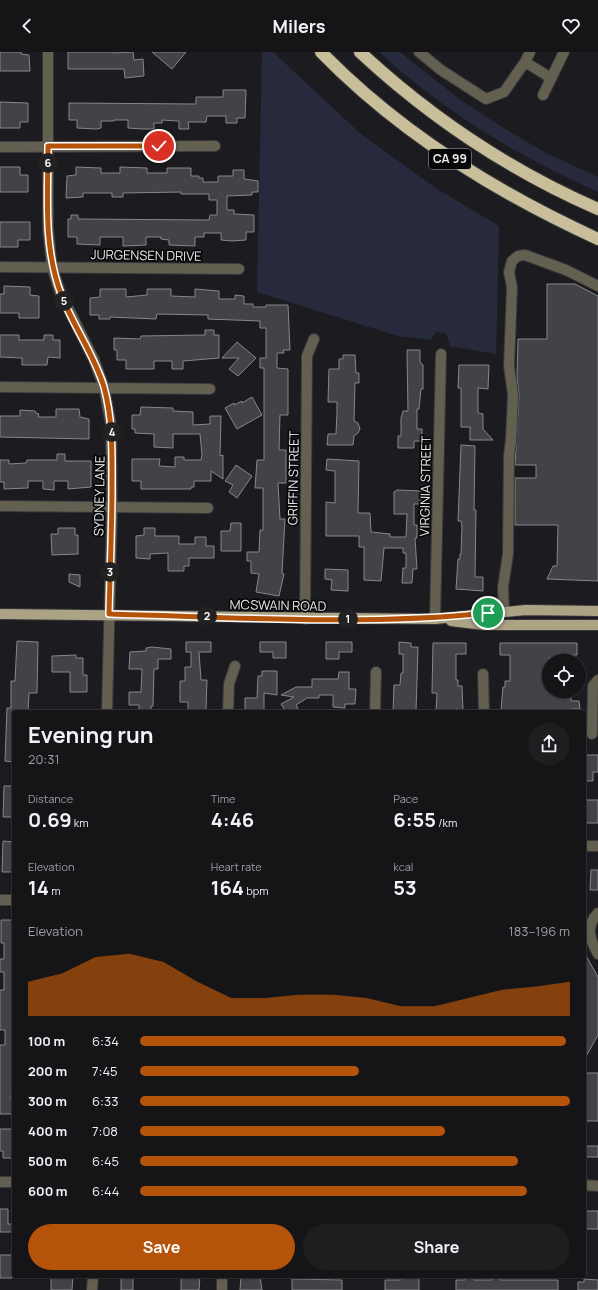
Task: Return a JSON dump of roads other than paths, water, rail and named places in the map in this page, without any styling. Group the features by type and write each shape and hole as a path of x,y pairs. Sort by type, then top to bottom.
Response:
{"highway":[{"name":"CA 99","path":"321,52 386,112 442,154 501,191 558,221 598,239"},
{"name":"CA 99","path":"360,52 414,98 450,126 534,178 598,209"}],"main road":[{"name":"MCSWAIN ROAD","path":"0,614 109,614 305,619 435,619 504,612 598,610"},
{"name":"MCSWAIN ROAD","path":"435,619 484,625 598,625"}],"street":[{"name":"SYDNEY LANE","path":"48,52 48,229 52,267 65,304 94,360 104,387 111,425 112,507 107,710"},
{"path":"419,52 441,70 486,99 504,92 525,62 530,52"},
{"path":"543,95 564,52"},
{"path":"525,62 551,78"},
{"path":"0,147 214,146"},
{"path":"504,612 503,587 508,554 509,455 513,395 509,366 512,287 509,272 510,267 518,256 525,255 566,270 598,286"},
{"name":"JURGENSEN DRIVE","path":"0,267 239,269"},
{"name":"GRIFFIN STREET","path":"305,619 307,356 314,339"},
{"name":"VIRGINIA STREET","path":"435,619 441,354"},
{"path":"0,388 104,387 210,389"},
{"path":"0,506 208,508"},
{"path":"228,710 229,684 235,666"},
{"path":"375,710 376,672"},
{"path":"483,674 484,710"},
{"path":"591,734 593,686 598,680"},
{"path":"586,846 598,846"},
{"path":"0,900 12,900"},
{"path":"598,914 593,918 598,954"},
{"path":"0,1182 12,1182"},
{"path":"586,1186 598,1186"},
{"path":"92,1278 92,1290"},
{"path":"222,1278 222,1290"}]}
